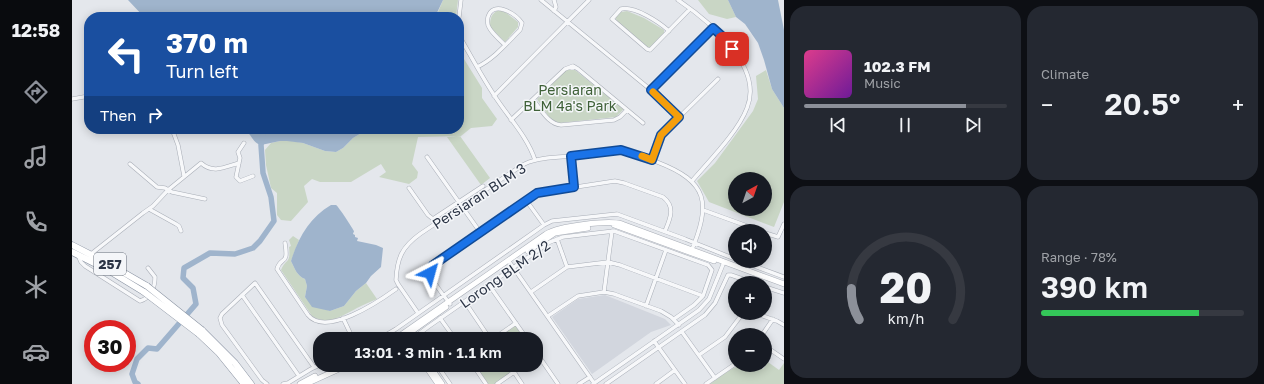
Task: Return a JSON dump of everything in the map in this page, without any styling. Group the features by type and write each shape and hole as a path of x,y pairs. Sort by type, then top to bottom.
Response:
{"highway":[{"name":"257","path":"72,245 91,254 145,289 201,332 235,362 251,384"},
{"name":"257","path":"75,254 145,289"},
{"name":"257","path":"201,332 244,384"}],"street":[{"path":"460,12 461,0"},
{"path":"541,0 651,90 679,117"},
{"path":"554,0 556,7 554,11"},
{"path":"494,96 589,0"},
{"path":"678,0 713,28 727,42 746,69 750,84 747,110 714,157 692,181"},
{"path":"477,67 492,58 506,45 520,30 522,23 509,11 503,8 493,9 487,23 492,32 506,45"},
{"path":"669,31 650,18 629,9 621,9 612,19 649,50 669,31 690,9"},
{"path":"651,90 713,28"},
{"path":"464,44 494,96 529,145 535,160"},
{"path":"511,120 565,69 572,66 577,68 643,123"},
{"path":"652,160 661,135 718,79"},
{"path":"72,99 84,96"},
{"path":"533,100 550,121 558,125 614,120 620,117 627,110"},
{"path":"174,134 178,145 184,176"},
{"path":"244,142 238,152 240,158 236,177 240,181 253,176"},
{"name":"Persiaran BLM 3","path":"418,313 396,280 402,251 412,240 461,206 520,166 535,160 621,150 675,169 692,181 701,197 703,210 700,226 692,251"},
{"path":"571,156 574,187"},
{"path":"427,157 480,232"},
{"path":"91,254 153,206 168,190 201,163 207,168 214,170 239,163"},
{"path":"130,164 154,185 172,192 205,199"},
{"path":"449,303 432,277 430,273 431,268 480,232 540,192 615,181 621,182 663,197 668,202 671,209 671,214 666,231"},
{"path":"409,188 432,219 483,186"},
{"path":"526,200 544,225"},
{"path":"149,209 179,226 181,231"},
{"path":"703,210 741,224"},
{"path":"390,332 544,225 552,221 616,214 666,231 728,256"},
{"path":"772,235 780,238 784,224"},
{"path":"411,332 449,303 511,264 555,233 609,225 622,227 692,251 784,287"},
{"path":"604,292 612,231"},
{"name":"Lorong BLM 2/2","path":"421,332 489,285 511,264 550,242 557,239 612,231 711,267 711,274 703,296"},
{"path":"557,239 567,267"},
{"path":"285,243 287,256 286,259 278,265 277,269 310,317 321,323 333,322 343,318 377,302 396,290"},
{"path":"646,306 666,250"},
{"path":"75,254 85,266 140,301 146,299 154,289 155,285 155,277 148,268"},
{"path":"531,292 567,267 608,262 703,296 694,305 674,319"},
{"path":"511,264 590,377 593,384 699,310 707,302 713,292 723,263"},
{"path":"723,263 784,284"},
{"path":"760,268 784,277"},
{"path":"606,384 702,318 711,309 728,275 734,276"},
{"path":"267,384 262,380 220,320 222,314 254,284 258,285 313,366"},
{"path":"489,285 522,332"},
{"path":"772,289 784,293"},
{"path":"548,316 578,296 604,292 614,294 664,312 674,319 679,325"},
{"path":"242,295 299,376"},
{"path":"465,302 487,332"},
{"path":"343,318 350,332"},
{"path":"440,318 450,332"},
{"path":"767,328 773,319 784,325"},
{"path":"699,355 725,337 738,320"},
{"path":"502,332 516,323"},
{"path":"682,332 715,378"},
{"path":"654,341 685,384"},
{"path":"772,351 784,359"},
{"path":"543,363 558,384"},
{"path":"283,384 290,382 313,368"},
{"path":"706,384 728,369"},
{"path":"656,384 675,370"},
{"path":"300,384 324,372"},
{"path":"306,384 333,372"},
{"path":"430,372 438,384"},
{"path":"434,372 442,384"},
{"path":"442,372 450,384"},
{"path":"478,372 486,384"},
{"path":"497,384 514,372 522,384"},
{"path":"579,384 590,377"}],"shaded area":[{"path":"605,295 665,319 671,325 651,332 592,374 552,317 578,299"}],"green space":[{"path":"443,0 458,0 457,12 438,12"},
{"path":"698,0 728,0 736,17 727,19 709,14"},
{"path":"500,10 518,22 518,27 505,42 490,27 492,16 495,12"},
{"path":"627,11 644,18 664,30 664,33 651,47 647,47 617,21 615,17 621,12"},
{"path":"464,59 482,88 482,98 497,119 492,126 471,128 464,134"},
{"name":"Persiaran BLM 4a's Park","path":"566,70 575,70 624,109 616,117 559,123 553,120 549,117 537,99"},
{"path":"766,70 772,89 784,108 784,202 774,227 772,226 772,224 766,224 745,216 772,216 772,172 728,172 728,209 709,202 697,181 715,163 753,111 758,99 756,76"},
{"path":"360,134 464,134 461,136 418,137 412,164 418,172 417,178 409,184 379,177 386,172 381,164 351,182 320,182 312,179 304,186 308,202 291,221 281,220 277,215 277,193 271,188 266,165 265,150 271,143 292,141 303,143 325,151 336,152 343,148 353,138"},
{"path":"460,136 490,178 481,185 447,137"},
{"path":"293,236 299,240 291,261 298,274 305,279 307,286 305,297 330,311 344,306 356,291 366,283 377,299 335,319 324,320 312,316 281,270 289,259 289,247 291,246 289,240"},
{"path":"515,325 520,332 505,332"},
{"path":"784,363 784,384 710,384 728,372 772,372 772,365 779,370"},
{"path":"480,372 511,372 495,384 488,384"}],"water":[{"path":"128,0 443,0 437,12 139,12"},
{"path":"728,0 778,0 784,30 784,108 772,89 758,43 745,24 736,17"},
{"path":"249,134 360,134 336,152 325,151 303,143 287,141 261,145"},
{"path":"331,205 336,205 340,210 354,231 353,234 358,238 357,241 383,248 381,267 356,291 344,306 330,311 312,307 305,297 307,286 305,279 298,274 291,261 301,236 311,222"}],"waterway":[{"path":"138,384 135,382 132,374 137,359 148,348 157,349 196,304 193,288 183,278 184,268 210,253 235,254 253,248 260,241 274,221 271,197 263,173 261,145 263,134"}],"slow traffic":[{"path":"642,156 652,160 661,135 679,117 653,92"}],"route":[{"path":"430,273 430,269 433,265 537,193 574,187 571,156 627,150 652,160 661,135 679,117 651,90 713,28 723,37 732,49"}]}
